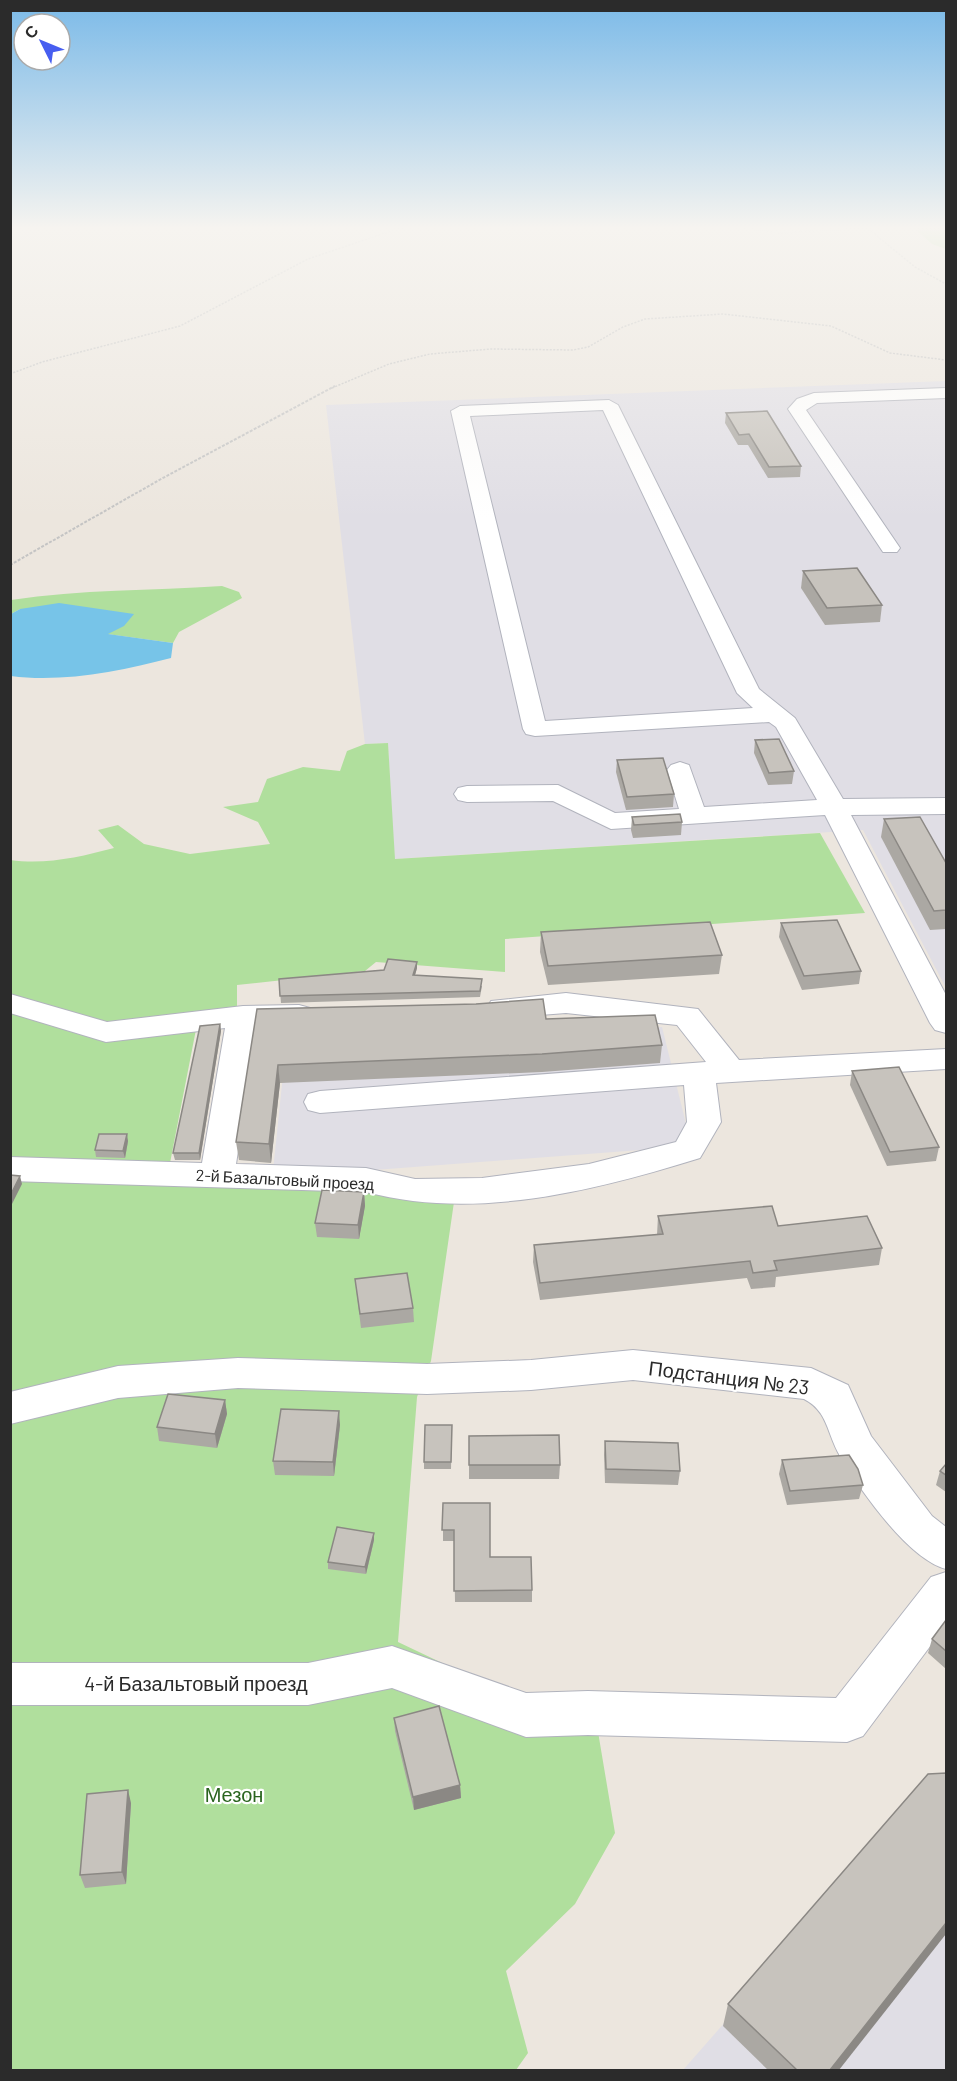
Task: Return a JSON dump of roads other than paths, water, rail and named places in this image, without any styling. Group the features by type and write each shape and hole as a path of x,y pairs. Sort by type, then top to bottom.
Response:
{"street":[{"path":"890,548 797,409 814,398 946,393"},
{"path":"777,714 535,729 460,411 609,405 749,693 777,714 786,723 834,807 945,1015"},
{"path":"680,770 694,816"},
{"path":"467,794 558,793 611,821 834,807 946,806"},
{"path":"10,1003 106,1032 243,1016 325,1014"},
{"path":"476,1010 566,1004 687,1016 715,1073"},
{"path":"217,1175 243,1016"},
{"path":"320,1102 900,1059 946,1059"},
{"name":"2-й Базальтовый проезд","path":"10,1169 366,1180 414,1191 501,1190 648,1163 688,1150 704,1122 715,1073"},
{"name":"Подстанция № 23","path":"10,1408 118,1382 238,1373 427,1379 531,1375 633,1365 811,1384 834,1396 855,1445 917,1529 946,1551"},
{"name":"4-й Базальтовый проезд","path":"10,1684 308,1684 392,1668 526,1714 588,1713 847,1720 946,1591"}],"water":[{"path":"59,603 134,614 124,626 108,634 173,643 171,658 71,677 11,676 11,614 20,609"}],"park label":[{"name":"Мезон","path":"234,1794"}]}
